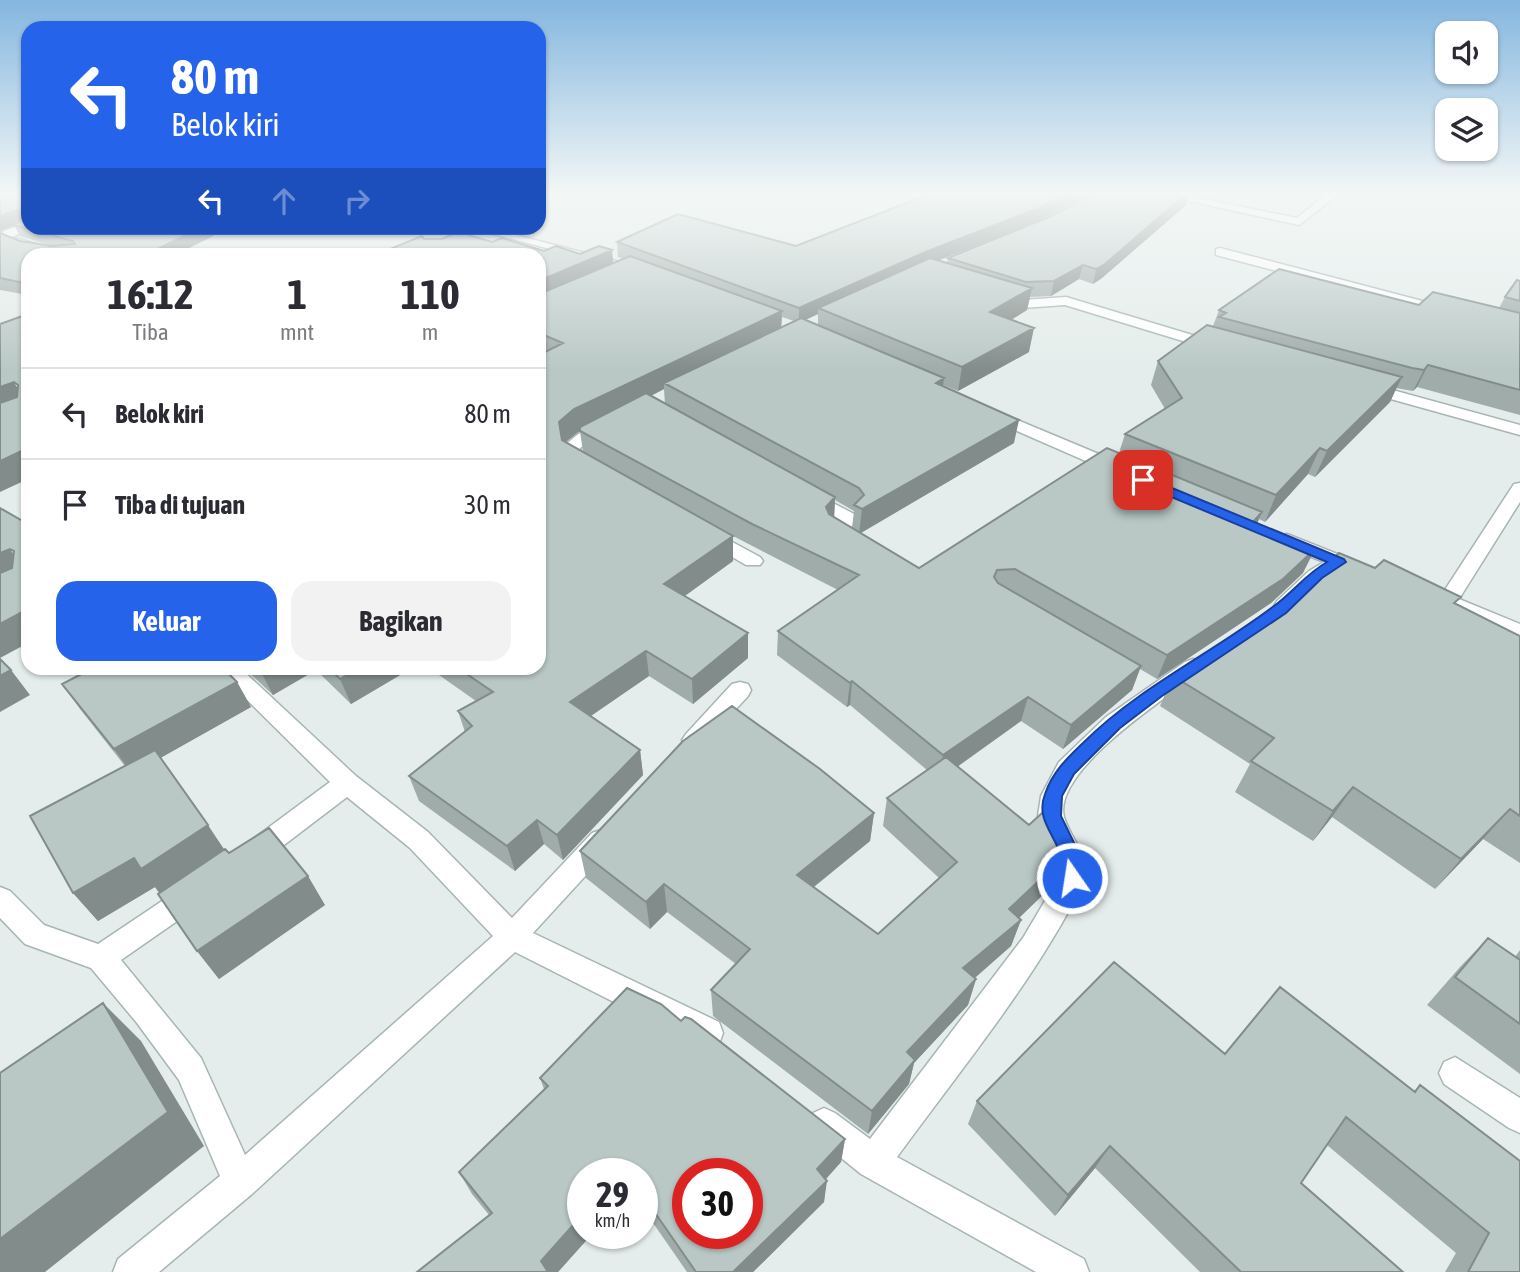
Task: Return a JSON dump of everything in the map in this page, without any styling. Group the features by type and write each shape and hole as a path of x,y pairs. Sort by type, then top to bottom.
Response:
{"street":[{"path":"569,252 622,264"},
{"path":"1221,252 1468,317"},
{"path":"989,294 1022,304 1066,301 1232,351"},
{"path":"1350,383 1520,430"},
{"path":"977,408 1128,474"},
{"path":"597,471 573,457 572,447 585,437 628,416"},
{"path":"1520,488 1441,600 1520,632"},
{"path":"797,489 850,519 836,531 861,547"},
{"path":"693,526 753,561"},
{"path":"1265,532 1375,575"},
{"path":"1269,616 1316,575 1339,562"},
{"path":"873,1162 1033,947 1072,878 1072,859 1051,816 1053,796 1068,769 1114,723 1145,685 1213,653"},
{"path":"233,675 347,783 419,840 513,937 706,1031 727,1048"},
{"path":"674,762 740,690"},
{"path":"100,958 224,873 347,783"},
{"path":"131,1272 240,1182 513,937 617,824"},
{"path":"0,899 35,935 100,958 148,1013 190,1069 240,1182"},
{"path":"1455,1073 1520,1117"},
{"path":"800,1105 873,1162 1070,1272"}],"building":[{"path":"0,252 21,252 21,282 0,278"},
{"path":"546,252 606,252 546,278"},
{"path":"646,252 925,252 799,308"},
{"path":"962,252 1118,252 1096,269 1083,265 1054,281 1026,282 948,258"},
{"path":"630,256 782,311 574,409 559,422 562,440 733,536 664,584 748,633 692,679 646,651 570,702 640,750 557,835 537,820 507,846 409,776 472,726 458,711 493,692 468,675 546,675 546,352 563,343 546,336 546,291"},
{"path":"930,258 1032,288 990,312 1034,328 962,367 818,308"},
{"path":"1279,269 1419,305 1433,292 1520,313 1520,390 1428,365 1424,370 1412,368 1219,317 1226,313 1219,310"},
{"path":"1517,280 1520,281 1520,301 1505,297"},
{"path":"21,316 21,451 0,461 0,403 17,397 18,385 14,382 0,387 0,324"},
{"path":"801,318 944,378 936,383 1019,420 862,509 854,505 864,495 859,488 664,383"},
{"path":"1207,325 1402,377 1327,451 1320,448 1276,495 1125,434 1182,398 1158,361"},
{"path":"646,393 835,497 826,507 829,514 919,568 1107,448 1262,512 1253,522 1315,549 1283,579 1167,655 1015,569 997,570 994,577 998,583 1141,666 1071,725 1028,697 943,755 852,681 850,683 778,631 859,575 752,524 580,431 580,427"},
{"path":"0,508 21,520 21,613 0,624 0,573 12,568 14,551 10,549 0,553"},
{"path":"1339,553 1375,568 1384,560 1461,597 1454,603 1520,636 1520,816 1510,809 1461,859 1353,787 1333,811 1251,761 1274,738 1173,676 1304,587"},
{"path":"0,659 11,670 0,676"},
{"path":"79,675 230,675 237,682 114,749 62,684"},
{"path":"732,706 820,769 874,813 797,875 878,934 957,862 887,798 946,757 1029,825 1042,813 1065,830 1067,843 1061,860 1009,909 1021,920 963,968 976,979 907,1052 915,1060 872,1111 711,990 750,949 664,884 646,902 580,851 683,741"},
{"path":"155,750 208,825 141,869 134,858 73,893 30,816"},
{"path":"269,828 308,876 197,951 158,894 225,849 229,853"},
{"path":"1488,938 1520,960 1520,1024 1455,977"},
{"path":"1114,962 1225,1054 1280,987 1415,1092 1420,1085 1520,1161 1520,1272 1468,1272 1489,1233 1346,1117 1301,1183 1403,1272 1241,1272 1110,1146 1068,1195 977,1101"},
{"path":"627,988 661,1004 681,1021 685,1017 691,1019 845,1139 817,1169 827,1181 763,1243 763,1158 672,1158 672,1237 658,1217 658,1158 567,1158 567,1232 541,1261 548,1272 417,1272 492,1213 459,1172 548,1086 540,1078"},
{"path":"103,1003 168,1112 0,1239 0,1073"},
{"path":"680,1249 757,1249 733,1272 696,1272"}],"route":[{"path":"1072,878 1072,859 1051,816 1053,796 1068,769 1114,723 1280,610 1316,575 1339,562 1143,480"}]}
